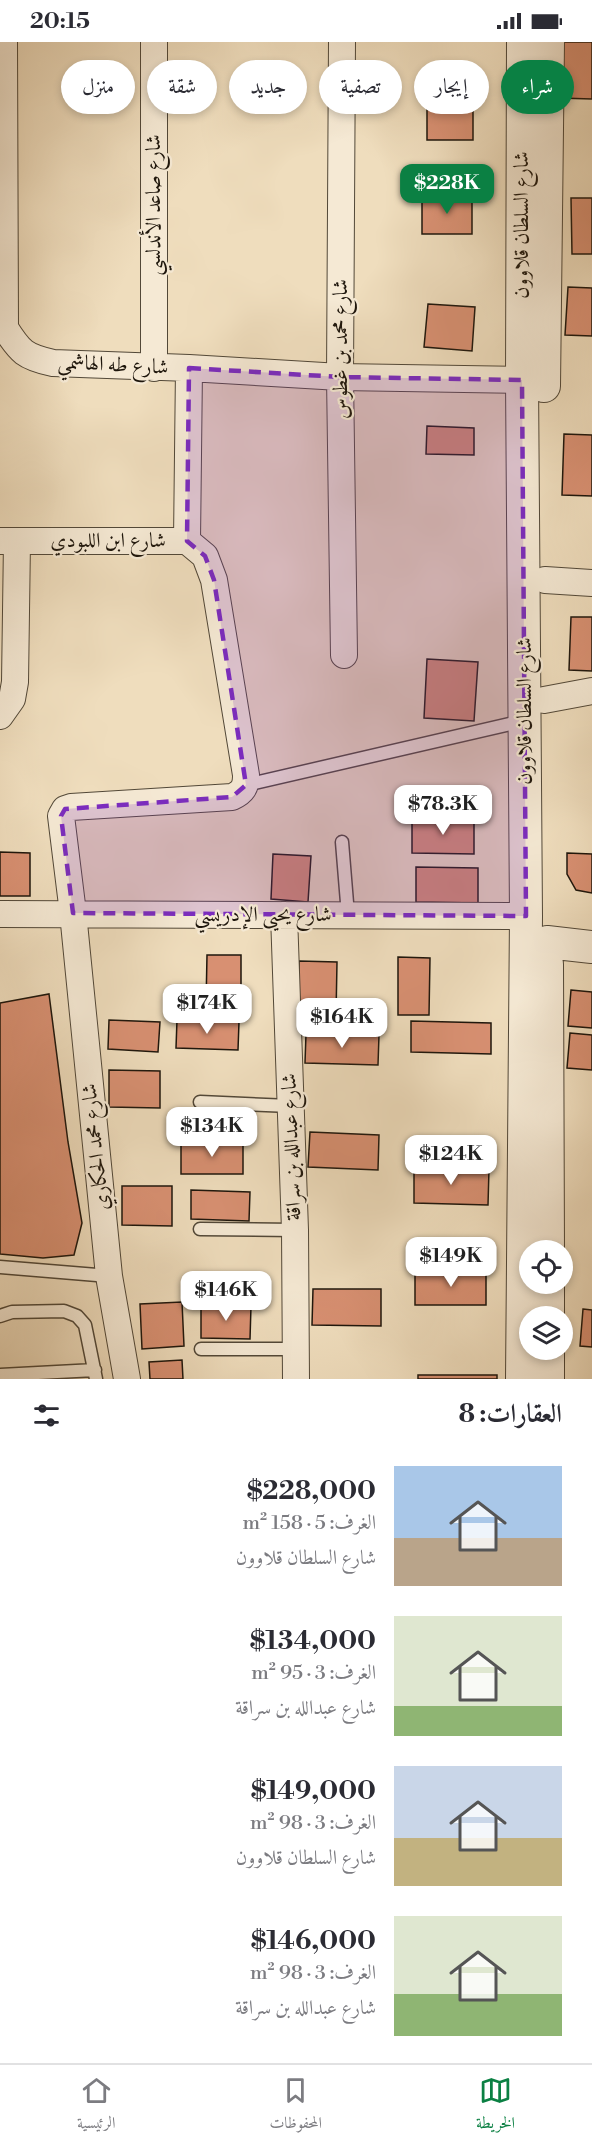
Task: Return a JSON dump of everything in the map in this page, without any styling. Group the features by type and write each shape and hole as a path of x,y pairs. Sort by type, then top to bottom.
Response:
{"street":[{"name":"شارع طه الهاشمي","path":"4,42 5,328 19,349 37,360 53,363 189,368 340,378 522,380"},
{"name":"شارع صاعد الأندلسي","path":"154,42 154,368"},
{"name":"شارع محمد بن غطوس","path":"342,42 340,378 344,656"},
{"name":"شارع السلطان قلاوون","path":"523,42 522,380 547,942 548,1240"},
{"name":"شارع السلطان قلاوون","path":"522,1379 526,916 535,710 544,580 548,42"},
{"name":"شارع ابن اللبودي","path":"8,541 187,541 189,368"},
{"path":"0,716 12,699 15,682 8,541"},
{"path":"187,541 205,556 214,580 246,785"},
{"path":"544,580 592,583"},
{"path":"535,710 592,691"},
{"name":"شارع محمد الحكاري","path":"127,1379 109,1276 73,913 61,816 64,809 232,797 240,793 246,785"},
{"name":"شارع يحيى الإدريسي","path":"0,914 526,916"},
{"name":"شارع عبدالله بن سراقة","path":"284,915 295,1230 296,1379"},
{"path":"547,942 592,947"},
{"path":"548,1360 548,1379"}],"lane":[{"path":"246,785 535,710"},
{"path":"342,842 348,915"},
{"path":"200,1102 290,1106"},
{"path":"200,1229 295,1230"},
{"path":"0,1267 109,1276"},
{"path":"0,1316 12,1312 64,1311 77,1316 85,1325 95,1375 0,1375"},
{"path":"201,1349 296,1349"}],"highlighted area":[{"path":"189,368 340,377 522,380 526,916 73,913 61,816 65,809 232,797 246,785 214,580 205,556 187,541"}],"building":[{"path":"561,42 592,42 592,99 574,98 574,60 560,60"},
{"path":"427,114 473,114 473,140 427,140"},
{"path":"422,195 472,196 472,234 422,234"},
{"path":"571,198 592,198 592,254 572,254"},
{"path":"568,287 592,288 592,336 565,335"},
{"path":"428,304 475,307 472,351 424,347"},
{"path":"427,426 474,428 474,455 426,454"},
{"path":"564,434 592,435 592,496 562,495"},
{"path":"571,617 592,617 592,671 569,670"},
{"path":"427,659 478,662 474,721 424,718"},
{"path":"412,818 474,818 474,854 412,853"},
{"path":"0,852 30,853 30,896 0,896"},
{"path":"567,853 592,854 592,893 576,890 567,874"},
{"path":"273,854 311,856 308,902 271,899"},
{"path":"416,867 478,868 478,903 416,902"},
{"path":"207,955 241,955 241,987 221,986 221,1006 206,1005"},
{"path":"398,957 430,958 429,1015 398,1015"},
{"path":"299,961 337,962 336,1015 298,1014"},
{"path":"571,990 592,992 592,1028 568,1026"},
{"path":"49,994 68,1142 82,1223 74,1255 43,1258 0,1254 0,1003"},
{"path":"109,1020 160,1022 158,1052 108,1049"},
{"path":"177,1020 239,1022 238,1050 176,1048"},
{"path":"411,1021 491,1023 491,1054 411,1052"},
{"path":"570,1033 592,1035 592,1070 567,1068"},
{"path":"306,1034 379,1035 378,1065 305,1063"},
{"path":"109,1070 160,1071 160,1108 109,1107"},
{"path":"310,1132 379,1135 378,1170 308,1167"},
{"path":"181,1143 243,1143 243,1174 181,1174"},
{"path":"414,1167 489,1169 488,1205 414,1203"},
{"path":"122,1186 172,1186 172,1226 122,1225"},
{"path":"191,1190 250,1192 249,1221 191,1219"},
{"path":"486,1271 486,1305 415,1305 415,1272"},
{"path":"313,1289 381,1289 381,1326 312,1325"},
{"path":"182,1302 184,1346 142,1349 140,1304"},
{"path":"201,1305 251,1306 250,1339 201,1338"},
{"path":"583,1309 592,1310 592,1347 580,1346"},
{"path":"182,1360 183,1379 150,1379 149,1362"},
{"path":"418,1375 497,1375 497,1379 418,1379"}]}
